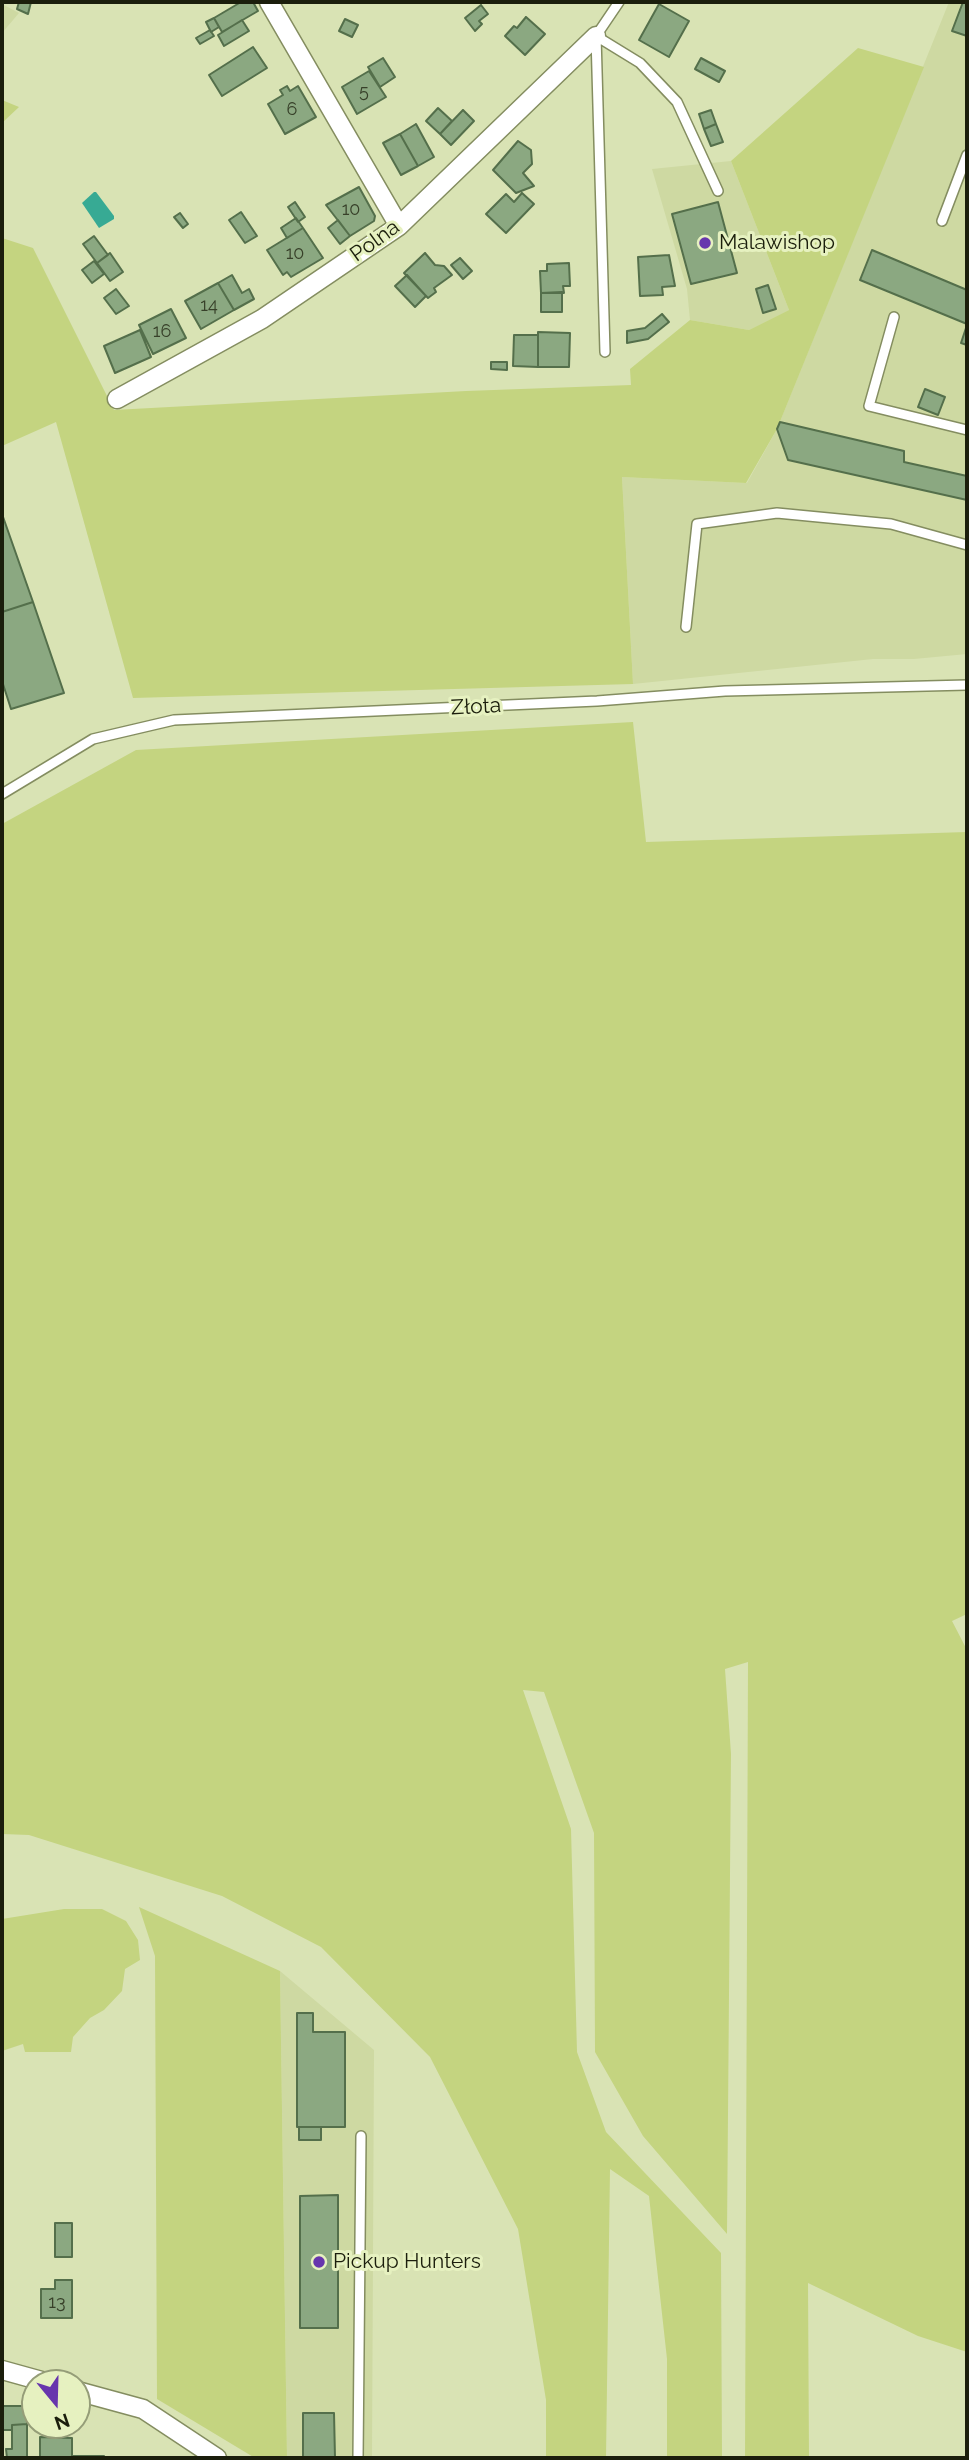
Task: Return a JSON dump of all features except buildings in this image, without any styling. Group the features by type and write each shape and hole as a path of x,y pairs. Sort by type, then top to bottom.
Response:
{"street":[{"path":"269,2 399,226"},
{"name":"Polna","path":"117,399 262,319 399,226 596,36"},
{"path":"2,2370 21,2375"},
{"path":"91,2395 143,2409 217,2458"}],"lane":[{"path":"605,352 596,36 619,2"},
{"path":"596,36 640,63 677,102 719,191"},
{"path":"942,221 967,155"},
{"path":"894,317 869,406 967,430"},
{"path":"686,627 697,524 777,513 891,524 967,545"},
{"name":"Złota","path":"2,794 93,739 174,720 597,701 725,691 967,685"},
{"path":"358,2458 361,2136"}],"shaded area":[{"path":"949,2 967,2 967,654 914,659 873,659 633,684 622,477 747,483 777,429"},
{"path":"2,4 19,13 2,33"},
{"path":"858,48 924,67 777,429 746,483 622,477 633,684 133,698 56,422 2,446 2,238 33,248 114,410 631,385 630,369 690,320 749,330 789,310 731,161"},
{"path":"2,100 19,107 2,123"},
{"path":"731,161 789,310 749,330 690,320 687,289 652,169"},
{"path":"633,722 646,842 967,832 967,1614 952,1621 967,1650 967,2352 918,2336 808,2283 809,2458 745,2458 748,1662 725,1669 731,1754 727,2234 643,2136 595,2052 594,1833 544,1692 523,1690 571,1829 577,2052 606,2132 721,2253 722,2458 667,2458 667,2359 649,2196 610,2169 606,2458 546,2458 546,2400 518,2229 430,2057 321,1947 222,1896 29,1835 2,1834 2,824 136,750"},
{"path":"139,1907 280,1971 287,2458 255,2458 157,2399 155,1956"},
{"path":"64,1909 102,1909 126,1921 138,1940 140,1960 125,1969 122,1991 104,2010 90,2018 73,2037 71,2052 25,2052 23,2044 2,2051 2,1919"},
{"path":"280,1971 374,2050 372,2458 287,2458"}],"water":[{"path":"94,192 114,216 114,219 99,228 82,203"}],"place":[{"name":"Malawishop","path":"705,243"},
{"name":"Pickup Hunters","path":"319,2262"}]}
